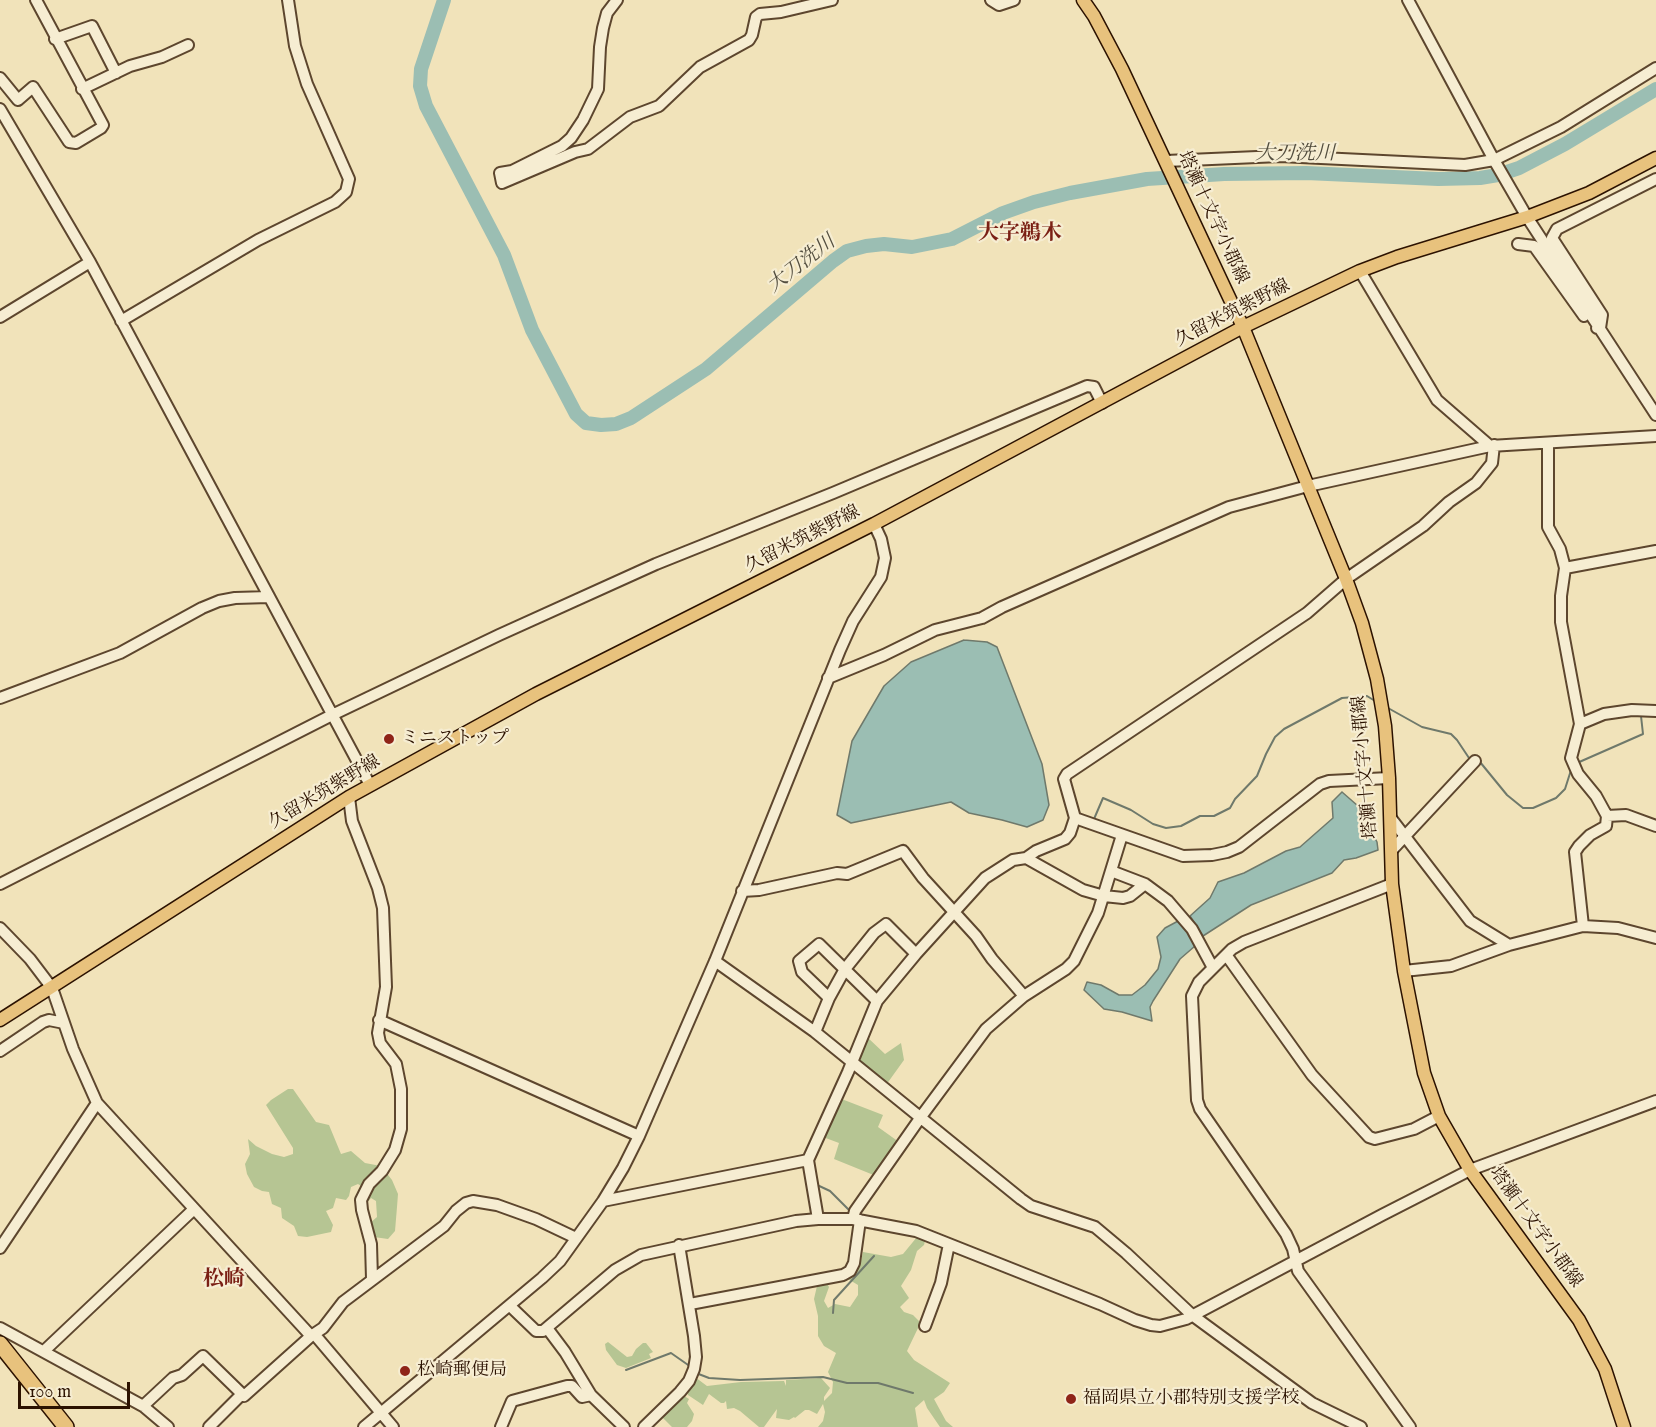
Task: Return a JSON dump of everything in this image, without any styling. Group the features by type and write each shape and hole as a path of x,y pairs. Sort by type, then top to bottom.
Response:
{"highway":[{"path":"0,1344 66,1427"}],"main road":[{"name":"塔瀬十文字小郡線","path":"1083,0 1122,69 1243,327 1362,623 1377,679 1384,726 1389,778 1392,884 1404,971 1424,1073 1439,1116 1470,1170 1579,1320 1605,1370 1624,1427"},
{"name":"久留米筑紫野線","path":"0,1020 349,797 536,694 874,524 1243,327 1360,271 1397,256 1527,217 1589,193 1656,158"}],"street":[{"path":"0,78 18,100 33,87 69,142 76,143 103,125 36,0"},
{"path":"121,321 258,240 335,202 346,192 349,179 307,84 295,46 288,0"},
{"path":"617,0 607,13 600,46 598,89 583,120 571,138 562,146 512,171 500,172 502,183 588,148 630,117 659,106 700,67 748,40 752,35 756,17 760,14 781,12 832,0"},
{"path":"991,0 999,5 1014,0"},
{"path":"1408,0 1513,194 1656,415"},
{"path":"55,39 92,26 116,73"},
{"path":"82,88 129,66 162,57 188,45"},
{"path":"1167,163 1280,156 1465,165 1494,160 1561,127 1656,68"},
{"path":"0,109 90,262 370,785"},
{"path":"1600,328 1602,315 1552,238 1557,229 1656,179"},
{"path":"1518,244 1534,246 1590,326 1600,328"},
{"path":"0,317 90,262"},
{"path":"1360,271 1437,400 1492,446"},
{"path":"0,884 332,715 499,634 656,564 833,494 1067,393 1087,386 1094,387 1102,403"},
{"path":"828,678 884,655 935,630 982,618 1002,607 1229,507 1308,486 1492,446 1656,436"},
{"path":"1548,444 1548,527 1560,549 1565,568 1561,596 1561,622 1580,724 1570,758 1578,774 1596,796 1607,816 1606,826 1590,835 1575,852 1583,926"},
{"path":"819,1218 808,1160 877,1001 985,878 1013,860 1026,858 1065,838 1070,833 1075,818 1064,779 1067,774 1307,613 1346,579 1423,526 1449,502 1476,483 1492,463 1492,446"},
{"path":"364,1427 510,1306 560,1261 603,1201 623,1168 715,960 828,678 853,621 881,577 885,558 881,539 874,524"},
{"path":"1565,568 1656,551"},
{"path":"0,698 120,653 219,601 269,597"},
{"path":"1580,724 1604,714 1632,710 1656,711"},
{"path":"1391,851 1475,761"},
{"path":"1075,818 1183,856 1227,852 1250,839 1310,789 1320,784 1329,781 1389,778"},
{"path":"349,797 352,821 378,888 383,908 386,987 378,1033 380,1043 396,1064 400,1077 402,1129 395,1150 382,1171 363,1192 361,1200 371,1244 372,1279"},
{"path":"1607,816 1626,815 1656,826"},
{"path":"1390,818 1470,921 1509,945"},
{"path":"690,1304 844,1274 850,1270 854,1263 855,1211 986,1029 1024,996 1066,969 1074,961 1104,896 1122,835"},
{"path":"742,891 759,890 837,873 847,874 903,851 922,878 954,912 1024,996"},
{"path":"1026,858 1083,890 1104,896 1123,898 1130,896 1145,884"},
{"path":"1111,871 1145,884 1168,901 1192,929 1213,968"},
{"path":"1392,884 1244,942 1232,949 1199,982 1192,996 1197,1100 1204,1116 1286,1234 1293,1249 1294,1263 1298,1271 1410,1427"},
{"path":"815,1032 845,969 874,933 886,924 916,954"},
{"path":"1404,971 1451,966 1509,945 1583,926 1626,929 1656,938"},
{"path":"0,928 30,958 52,988 87,1084 97,1102 313,1335 393,1427"},
{"path":"830,998 802,972 799,961 819,944 877,1001"},
{"path":"1227,956 1312,1075 1370,1137 1375,1138 1414,1129 1439,1116"},
{"path":"715,960 815,1032 1032,1206 1095,1227 1192,1315 1311,1403 1361,1427"},
{"path":"0,1051 43,1022 49,1020 64,1023"},
{"path":"379,1020 639,1136"},
{"path":"510,1306 536,1331 543,1332 615,1270 641,1255 679,1245 819,1218 856,1219 916,1231 1150,1325 1160,1326 1186,1319 1470,1170 1656,1101"},
{"path":"0,1248 97,1102"},
{"path":"603,1201 808,1160"},
{"path":"209,1427 242,1394 244,1396 323,1328 343,1302 444,1226 456,1210 466,1203 473,1201 497,1205 536,1219 576,1238"},
{"path":"45,1351 194,1209"},
{"path":"925,1326 941,1283 949,1244"},
{"path":"644,1427 680,1392 693,1374 696,1357 690,1304 679,1245"},
{"path":"0,1328 143,1406 168,1427"},
{"path":"547,1328 591,1395 624,1427"},
{"path":"143,1406 173,1378 182,1375 203,1356 242,1394"},
{"path":"501,1427 508,1407 517,1398 567,1386 572,1386 582,1397 591,1395"}],"green space":[{"path":"866,1036 885,1054 901,1043 904,1060 886,1085 856,1060"},
{"path":"288,1089 293,1089 316,1122 329,1125 341,1154 351,1151 365,1163 381,1166 392,1180 398,1194 395,1231 388,1239 374,1237 370,1223 377,1217 376,1201 371,1198 366,1204 356,1204 361,1186 358,1184 351,1187 346,1200 336,1198 333,1208 326,1211 333,1225 331,1232 307,1237 298,1236 294,1226 282,1218 281,1208 272,1204 269,1192 254,1187 245,1164 250,1154 248,1139 272,1154 284,1157 293,1154 293,1148 266,1105"},
{"path":"839,1098 883,1115 878,1127 899,1142 876,1176 834,1159 839,1143 823,1137"},
{"path":"917,1237 925,1241 924,1245 917,1251 911,1270 901,1286 909,1298 900,1307 919,1321 919,1326 907,1351 914,1360 950,1383 944,1392 934,1399 946,1421 953,1427 940,1427 924,1400 915,1408 918,1427 818,1427 823,1421 825,1412 823,1404 817,1414 805,1410 789,1420 776,1418 777,1409 764,1427 759,1427 740,1411 734,1408 727,1409 726,1401 721,1403 709,1394 703,1405 688,1395 687,1390 695,1377 707,1386 784,1381 786,1386 786,1380 821,1378 830,1388 824,1401 832,1393 833,1382 828,1372 836,1353 824,1346 818,1336 818,1316 814,1299 817,1286 826,1281 829,1287 824,1301 828,1308 835,1304 850,1307 858,1295 858,1285 848,1279 861,1261 863,1252 891,1257 903,1254"},
{"path":"608,1342 627,1357 632,1356 643,1343 646,1343 653,1352 649,1354 651,1358 626,1368 617,1365 606,1350 605,1344"},
{"path":"681,1394 689,1399 687,1403 694,1414 687,1427 672,1427 659,1414"}],"water":[{"path":"964,640 987,642 997,647 1042,764 1049,805 1043,820 1027,827 969,813 951,802 851,823 837,815 852,741 884,686 911,662"},
{"path":"1342,792 1358,806 1377,842 1378,850 1344,860 1332,873 1251,905 1203,936 1190,916 1210,898 1218,882 1244,873 1286,851 1300,847 1333,818 1332,802"},
{"path":"1180,920 1194,940 1195,946 1180,959 1153,1001 1150,1007 1152,1021 1104,1009 1084,990 1087,982 1101,985 1119,995 1132,995 1145,985 1158,969 1161,957 1157,937 1165,928"}],"waterway":[{"name":"大刀洗川","path":"444,0 421,69 420,86 426,106 504,255 532,330 576,414 586,423 601,425 616,424 631,418 706,369 847,251 884,244 912,247 952,239 1003,213 1034,202 1147,179 1224,174 1306,173 1438,179 1498,175 1519,168 1565,144 1656,89"},
{"path":"1094,819 1103,798 1131,810 1153,824 1166,828 1181,826 1200,816 1214,816 1230,808 1235,799 1257,776 1275,737 1284,729 1342,698 1367,696 1375,701"},
{"path":"1388,708 1422,727 1451,734 1472,759"},
{"path":"1577,763 1643,734 1641,716 1656,716"},
{"path":"1480,762 1507,795 1523,808 1533,808 1556,798 1565,789 1572,767"},
{"path":"815,1184 830,1191 849,1210"},
{"path":"833,1313 834,1300 874,1256"},
{"path":"626,1370 671,1353 691,1367"},
{"path":"696,1373 709,1378 740,1380 823,1377 847,1383 878,1383 913,1393"}],"place":[{"name":"ミニストップ","path":"389,739"},
{"name":"松崎郵便局","path":"405,1371"},
{"name":"福岡県立小郡特別支援学校","path":"1071,1399"}],"district":[{"name":"大字鵜木","path":"1020,235"},
{"name":"松崎","path":"224,1281"}]}
